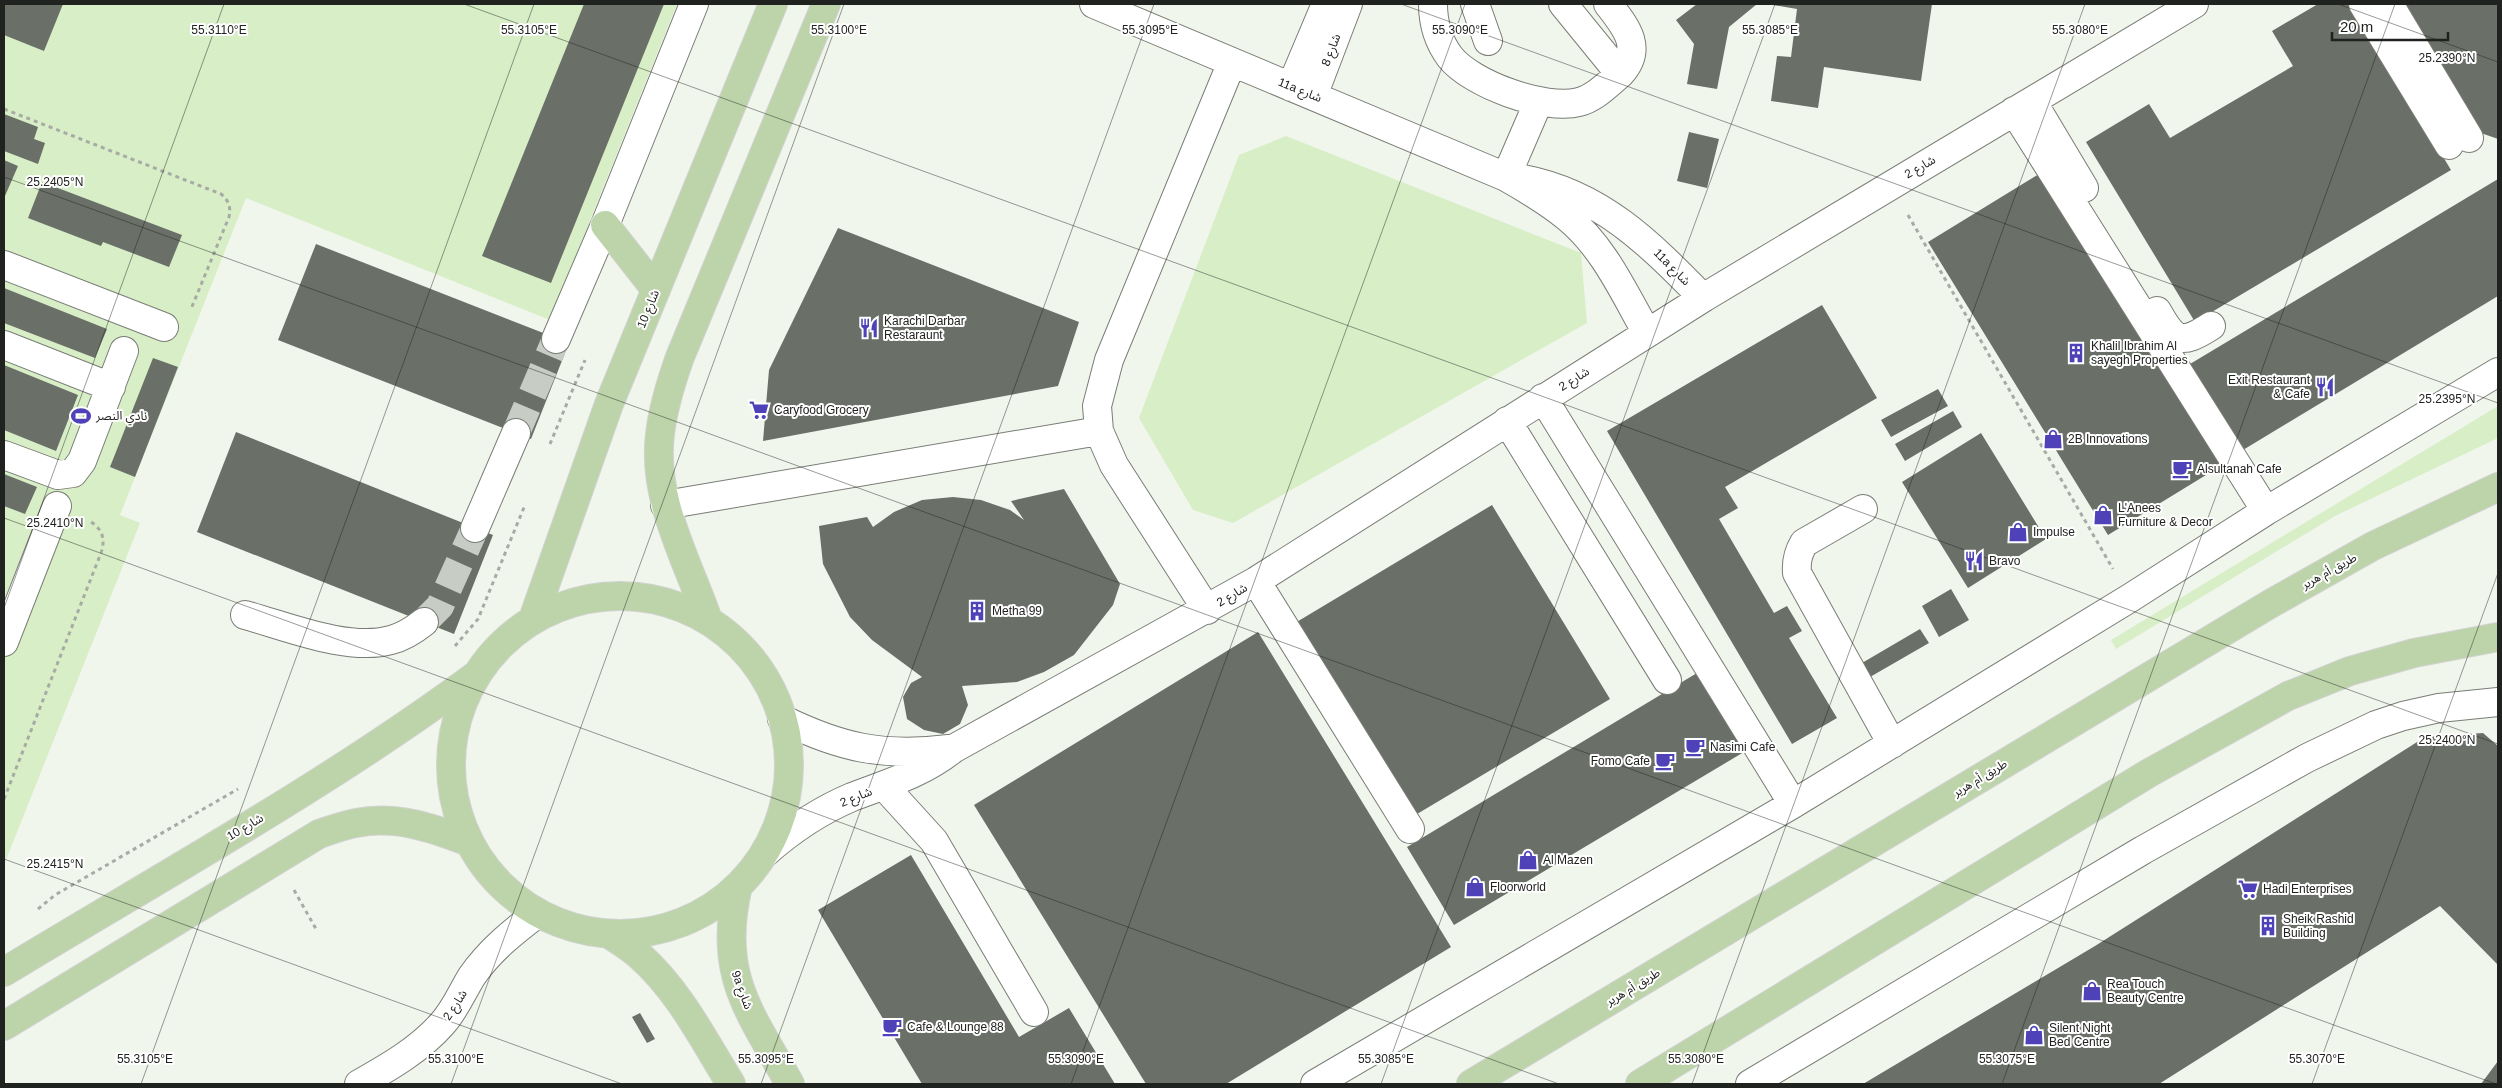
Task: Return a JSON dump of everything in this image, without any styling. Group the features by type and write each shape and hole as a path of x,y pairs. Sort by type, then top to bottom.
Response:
{"main road":[{"name":"شارع 10","path":"533,619 609,404 773,4"},
{"path":"706,617 665,505 660,475 660,436 666,398 674,374 826,4"},
{"path":"605,225 656,290"},
{"name":"طريق أم هرير","path":"1471,1084 2270,604 2373,546 2498,487"},
{"path":"620,594 650,596 679,604 706,617 732,637 754,661 770,689 782,719 788,753 788,788 780,822 764,853 738,886 716,904 692,919 665,928 637,934 609,934 560,923 538,912 510,894 488,870 469,842 455,800 451,756 460,712 480,672 504,643 533,619 561,606 590,597 620,594"},
{"path":"1640,1084 2149,772 2288,696 2350,671 2414,653 2498,637"},
{"name":"شارع 10","path":"4,972 346,766 420,716 480,672"},
{"path":"4,1026 319,834 356,822 395,820 433,828 469,842"},
{"name":"9a شارع","path":"738,886 732,912 730,939 732,965 739,990 750,1014 790,1084"},
{"path":"609,934 640,956 666,983 690,1013 731,1084"}],"street":[{"path":"556,339 605,225 694,4"},
{"name":"11a شارع","path":"1094,4 1506,177 1567,217 1583,232 1610,268 1647,333"},
{"name":"شارع 8","path":"1302,91 1326,4"},
{"name":"شارع 8","path":"1302,91 1348,4"},
{"path":"1433,4 1433,19 1439,40 1451,58 1471,74 1518,96 1538,103 1565,104 1581,102 1600,92 1627,66 1632,55 1632,42 1628,31 1608,4"},
{"path":"1475,4 1488,41"},
{"path":"1563,4 1620,74"},
{"name":"شارع 2","path":"764,853 794,828 824,811 920,771 938,761 953,749 1207,610 1703,298 1890,184 2194,4"},
{"path":"2363,4 2459,141 2389,4"},
{"path":"1207,610 1114,465 1099,431 1096,406 1108,360 1232,62"},
{"path":"1506,177 1538,103"},
{"path":"2023,106 2172,335 2184,339 2197,336 2211,326"},
{"path":"2023,106 2266,511"},
{"name":"11a شارع","path":"1506,177 1555,186 1611,215 1655,250 1703,298"},
{"path":"4,265 164,327"},
{"path":"4,346 110,386"},
{"path":"4,455 58,475 73,473 82,461 124,351"},
{"path":"1315,1084 1793,804 2130,598 2266,511 2498,372"},
{"path":"1543,398 1793,804"},
{"path":"1507,421 1667,680"},
{"path":"665,505 1099,431"},
{"path":"476,528 516,433"},
{"path":"4,642 57,506"},
{"path":"1863,509 1804,543 1796,562 1797,573 1892,744"},
{"path":"1256,580 1410,829"},
{"path":"245,615 354,643 390,640 409,633 424,622"},
{"path":"1750,1084 2144,850 2307,758 2376,725 2403,716 2439,708 2498,702"},
{"name":"شارع 2","path":"782,719 814,735 847,746 882,752 918,753 953,749"},
{"path":"884,786 934,841 1034,1012"},
{"name":"شارع 2","path":"359,1084 401,1060 424,1043 443,1023 472,976 489,954 538,912"}],"path":[{"path":"4,109 221,194 227,199 230,206 229,217 186,321 183,326 176,329 164,327"},
{"path":"1890,184 2130,598"},
{"path":"549,446 587,355"},
{"path":"450,652 478,619 527,500"},
{"path":"4,799 104,543 103,534 97,526 57,506"},
{"path":"32,914 55,895 242,787"}],"green space":[{"name":"نادي النصر","path":"4,4 677,4 550,320 246,198 120,515 140,523 4,865"},
{"path":"1286,136 1581,253 1587,323 1233,523 1193,510 1139,418 1239,155"},
{"path":"2498,406 2498,438 2335,516 2116,649 2111,640"}],"building":[{"path":"4,4 63,4 44,51 4,35"},
{"path":"584,4 664,4 551,283 482,256"},
{"path":"1697,4 1757,4 1729,27 1717,89 1687,84 1694,44 1676,20"},
{"path":"1767,4 1932,4 1921,81 1824,67 1818,108 1771,101 1777,56 1791,57 1797,9"},
{"path":"2318,4 2351,4 2451,170 2195,322 2086,142 2149,104 2170,138 2293,66 2272,31"},
{"path":"2406,4 2498,4 2498,139 2481,133"},
{"path":"4,114 38,127 34,139 45,143 38,164 4,151"},
{"path":"1689,132 1719,139 1707,188 1677,181"},
{"path":"4,160 18,166 5,196 4,195"},
{"name":"Khalil Ibrahim Al sayegh Properties","path":"2044,171 2224,464 2108,535 1928,242"},
{"path":"2498,179 2498,296 2238,453 2185,367"},
{"path":"42,182 182,235 169,267 103,242 101,246 28,218"},
{"path":"838,228 1079,322 1058,386 763,441 769,370"},
{"path":"316,244 569,343 531,439 278,340"},
{"path":"4,288 107,329 95,358 4,323"},
{"path":"1822,305 1877,398 1725,487 1738,508 1719,519 1774,613 1787,606 1802,631 1789,638 1837,718 1792,744 1607,431"},
{"path":"153,358 178,367 135,477 110,467"},
{"path":"4,365 78,395 56,451 4,430"},
{"path":"1938,389 1948,406 1891,437 1881,420"},
{"path":"1953,411 1962,427 1905,461 1895,444"},
{"path":"236,432 493,535 454,634 197,532"},
{"path":"1981,433 2046,539 1968,588 1902,482"},
{"path":"4,474 37,487 25,514 4,506"},
{"name":"Metha 99","path":"1064,489 1120,584 1113,605 1074,655 1044,672 1017,682 962,686 968,705 960,724 943,734 924,730 907,719 903,697 911,683 922,677 872,640 850,617 823,564 819,526 867,517 873,527 894,512 922,500 953,497 981,500 1010,510 1024,520 1011,501"},
{"path":"1492,505 1610,699 1407,820 1290,626"},
{"path":"1951,589 1969,620 1939,637 1922,606"},
{"path":"1920,629 1929,643 1870,677 1862,663"},
{"path":"1258,632 1451,947 1226,1084 1146,1084 974,805"},
{"path":"1707,667 1754,746 1454,925 1407,847"},
{"name":"Sheik Rashid Building","path":"2483,733 2498,746 2498,965 2440,906 2159,1084 1863,1084 2095,946 2425,737"},
{"path":"911,855 1019,1037 1069,1008 1115,1084 922,1084 818,910"},
{"path":"640,1013 655,1039 647,1043 632,1017"},
{"path":"2498,1061 2498,1084 2481,1084"}],"tunnel":[{"path":"516,433 556,339"},
{"path":"424,622 440,606 475,528"}],"place":[{"name":"Karachi Darbar Restaraunt","path":"869,328"},
{"name":"Khalil Ibrahim Al sayegh Properties","path":"2076,353"},
{"name":"Exit Restaurant & Cafe","path":"2325,387"},
{"name":"Caryfood Grocery","path":"759,410"},
{"name":"نادي النصر","path":"81,416"},
{"name":"2B Innovations","path":"2053,439"},
{"name":"Alsultanah Cafe","path":"2182,469"},
{"name":"L'Anees Furniture & Decor","path":"2103,515"},
{"name":"Impulse","path":"2018,532"},
{"name":"Bravo","path":"1974,561"},
{"name":"Metha 99","path":"977,611"},
{"name":"Nasimi Cafe","path":"1695,747"},
{"name":"Fomo Cafe","path":"1665,761"},
{"name":"Al Mazen","path":"1528,860"},
{"name":"Floorworld","path":"1475,887"},
{"name":"Hadi Enterprises","path":"2248,889"},
{"name":"Sheik Rashid Building","path":"2268,926"},
{"name":"Rea Touch Beauty Centre","path":"2092,991"},
{"name":"Cafe & Lounge 88","path":"892,1027"},
{"name":"Silent Night Bed Centre","path":"2034,1035"}]}
